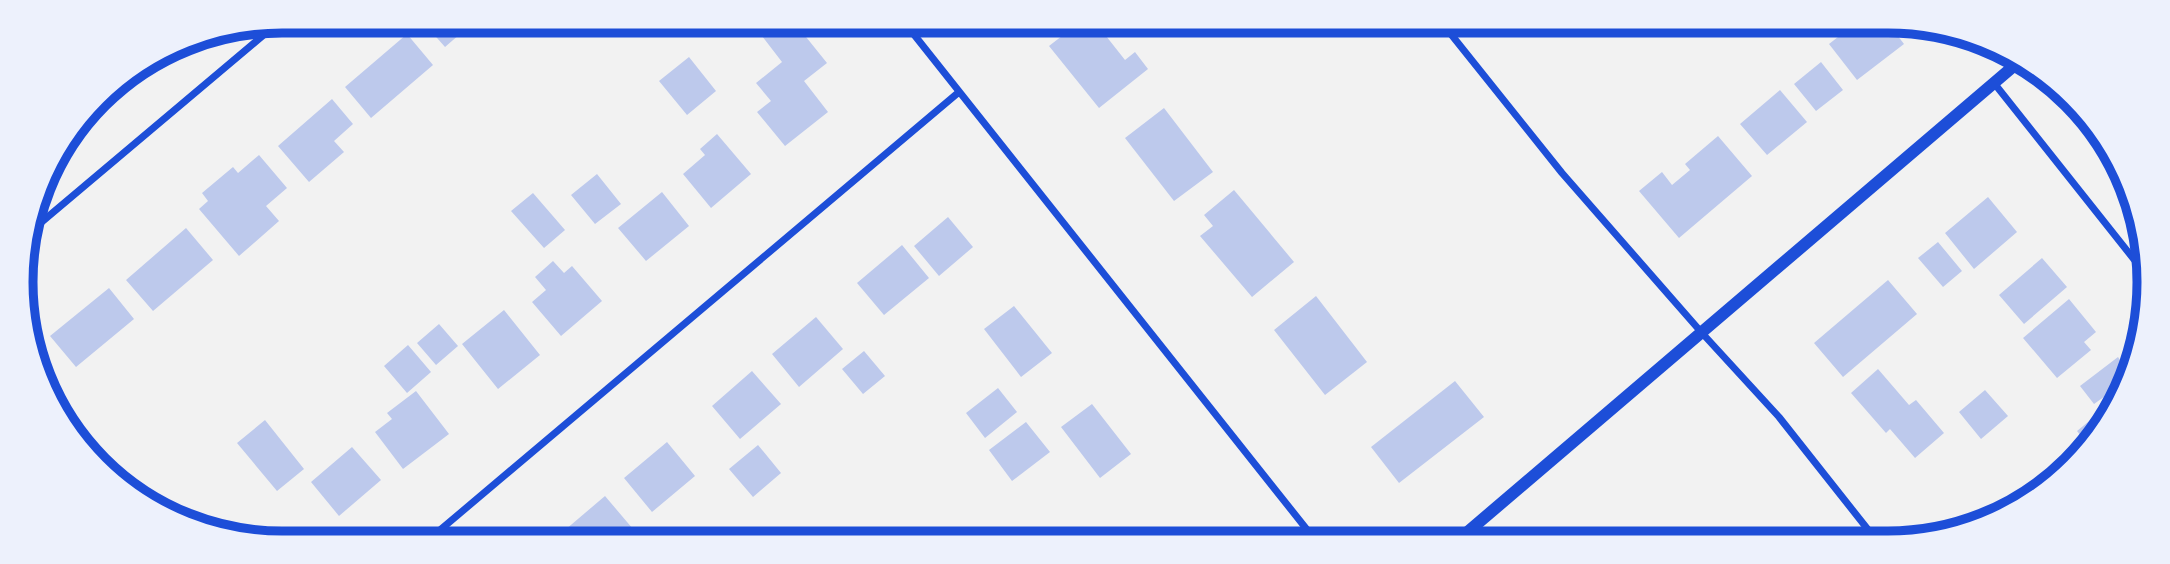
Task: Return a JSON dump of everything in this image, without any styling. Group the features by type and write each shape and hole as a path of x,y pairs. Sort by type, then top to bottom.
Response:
{"street":[{"path":"913,33 1308,531"},
{"path":"1450,33 1562,173 1702,333 1779,416 1869,531"},
{"path":"41,223 265,34"},
{"path":"1469,531 2012,67"},
{"path":"1994,83 2136,262"},
{"path":"439,531 959,92"}],"building":[{"path":"433,33 461,33 445,47"},
{"path":"766,33 803,33 827,63 804,81 828,112 785,146 757,112 771,101 756,83 782,62 762,36"},
{"path":"1066,33 1104,33 1125,60 1135,52 1148,69 1099,108 1049,46"},
{"path":"1843,33 1888,33 1896,34 1904,44 1857,80 1829,44"},
{"path":"407,34 433,65 371,118 345,87"},
{"path":"689,57 716,91 687,115 659,81"},
{"path":"1821,62 1843,90 1816,111 1794,84"},
{"path":"1780,90 1807,122 1767,155 1740,124"},
{"path":"332,99 353,124 334,141 344,152 309,182 278,146"},
{"path":"1164,108 1213,172 1174,201 1125,138"},
{"path":"717,134 751,174 711,208 683,174 705,155 700,149"},
{"path":"1718,136 1752,176 1679,238 1639,191 1662,172 1672,185 1690,170 1685,164"},
{"path":"259,155 287,188 266,206 279,221 239,256 199,209 208,201 202,193 233,167 238,173"},
{"path":"597,174 621,204 595,224 571,195"},
{"path":"1234,190 1294,262 1252,297 1200,236 1213,226 1204,215"},
{"path":"662,192 689,226 646,261 618,228"},
{"path":"533,193 565,230 544,248 511,211"},
{"path":"1988,197 2017,232 1974,269 1945,233"},
{"path":"948,217 973,247 939,276 914,246"},
{"path":"186,228 213,260 153,311 126,280"},
{"path":"1938,242 1962,271 1943,287 1918,258"},
{"path":"902,245 929,278 884,315 857,283"},
{"path":"2042,258 2067,287 2024,324 1999,295"},
{"path":"553,261 564,273 572,266 602,301 561,336 532,302 546,290 535,277"},
{"path":"1888,280 1917,314 1843,377 1814,343"},
{"path":"109,288 134,319 76,367 50,336"},
{"path":"1316,296 1367,362 1325,395 1274,330"},
{"path":"2069,299 2096,332 2084,342 2091,350 2057,378 2023,338"},
{"path":"1014,306 1052,353 1021,377 984,329"},
{"path":"504,310 540,355 498,389 462,344"},
{"path":"816,317 843,349 799,387 772,354"},
{"path":"439,324 458,346 436,365 417,343"},
{"path":"408,345 431,372 407,393 384,366"},
{"path":"864,351 885,376 863,394 842,369"},
{"path":"2118,357 2123,364 2109,395 2094,404 2080,386"},
{"path":"1878,369 1909,405 1916,400 1944,433 1915,458 1890,429 1886,433 1851,393"},
{"path":"752,371 781,404 740,439 712,406"},
{"path":"1455,381 1484,417 1399,483 1371,447"},
{"path":"998,388 1017,412 985,438 966,413"},
{"path":"1985,390 2008,416 1981,439 1959,412"},
{"path":"416,391 449,434 403,469 375,432 392,419 387,413"},
{"path":"1092,404 1131,454 1100,478 1061,427"},
{"path":"2099,413 2082,437 2077,431"},
{"path":"265,420 304,469 277,491 237,443"},
{"path":"1026,422 1050,452 1012,481 989,450"},
{"path":"667,442 695,476 652,512 624,478"},
{"path":"758,445 781,473 753,497 729,469"},
{"path":"352,447 381,480 339,516 311,482"},
{"path":"605,496 633,529 631,531 565,530"}]}
